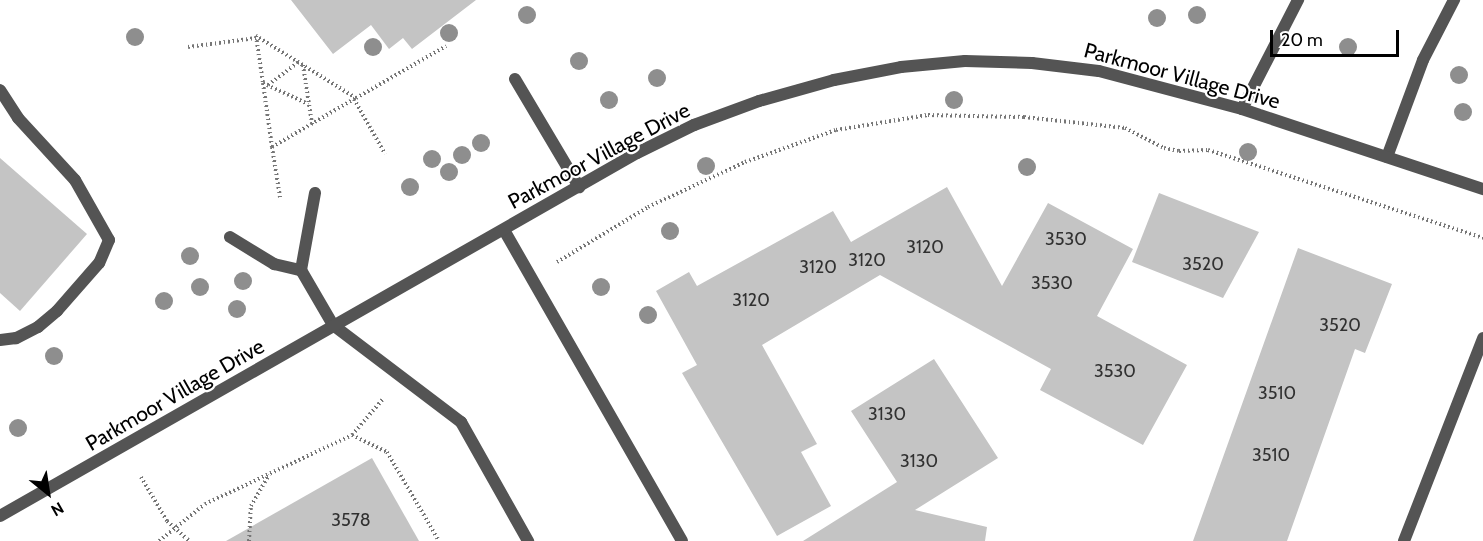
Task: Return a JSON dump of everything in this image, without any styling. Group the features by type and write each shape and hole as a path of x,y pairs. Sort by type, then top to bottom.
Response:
{"street":[{"path":"1242,109 1298,0"},
{"path":"1386,157 1423,60 1454,0"},
{"name":"Parkmoor Village Drive","path":"0,516 333,325 665,139 737,109 834,80 901,67 965,61 1032,63 1088,69 1242,109 1483,189"},
{"path":"515,79 579,187"},
{"path":"0,90 18,118 75,180 109,240 99,263 57,310 38,327 16,338 0,340"},
{"path":"315,194 301,270 333,325 461,422 528,541"},
{"path":"504,230 682,541"},
{"path":"230,237 274,264 301,270"},
{"path":"1404,541 1483,338"}],"path":[{"path":"256,38 265,84 280,197"},
{"path":"188,47 256,38 355,99 385,154"},
{"path":"272,147 446,46"},
{"path":"265,84 298,62"},
{"path":"303,65 312,124"},
{"path":"265,84 309,104"},
{"path":"557,262 648,207 730,168 836,130 928,115 1024,117 1125,128 1164,148 1179,152 1208,150 1483,238"},
{"path":"159,541 205,504 351,435 384,398"},
{"path":"351,435 387,452 439,541"},
{"path":"249,541 251,506 269,474"},
{"path":"141,477 174,530 189,541"}],"building":[{"path":"291,0 476,0 412,49 403,38 389,49 371,25 333,54"},
{"path":"0,158 87,234 20,311 0,293"},
{"path":"947,187 1002,286 1048,203 1133,249 1097,316 1187,365 1143,445 1040,390 1051,369 880,275 762,345 817,444 801,452 831,506 777,536 682,373 697,365 656,291 689,272 697,286 833,211 851,242"},
{"path":"1159,193 1259,232 1223,298 1132,262"},
{"path":"1298,248 1392,284 1365,353 1355,349 1287,541 1193,541"},
{"path":"934,359 998,458 915,510 987,527 985,541 803,541 897,482 851,411"},
{"path":"372,458 419,541 226,541"}]}
